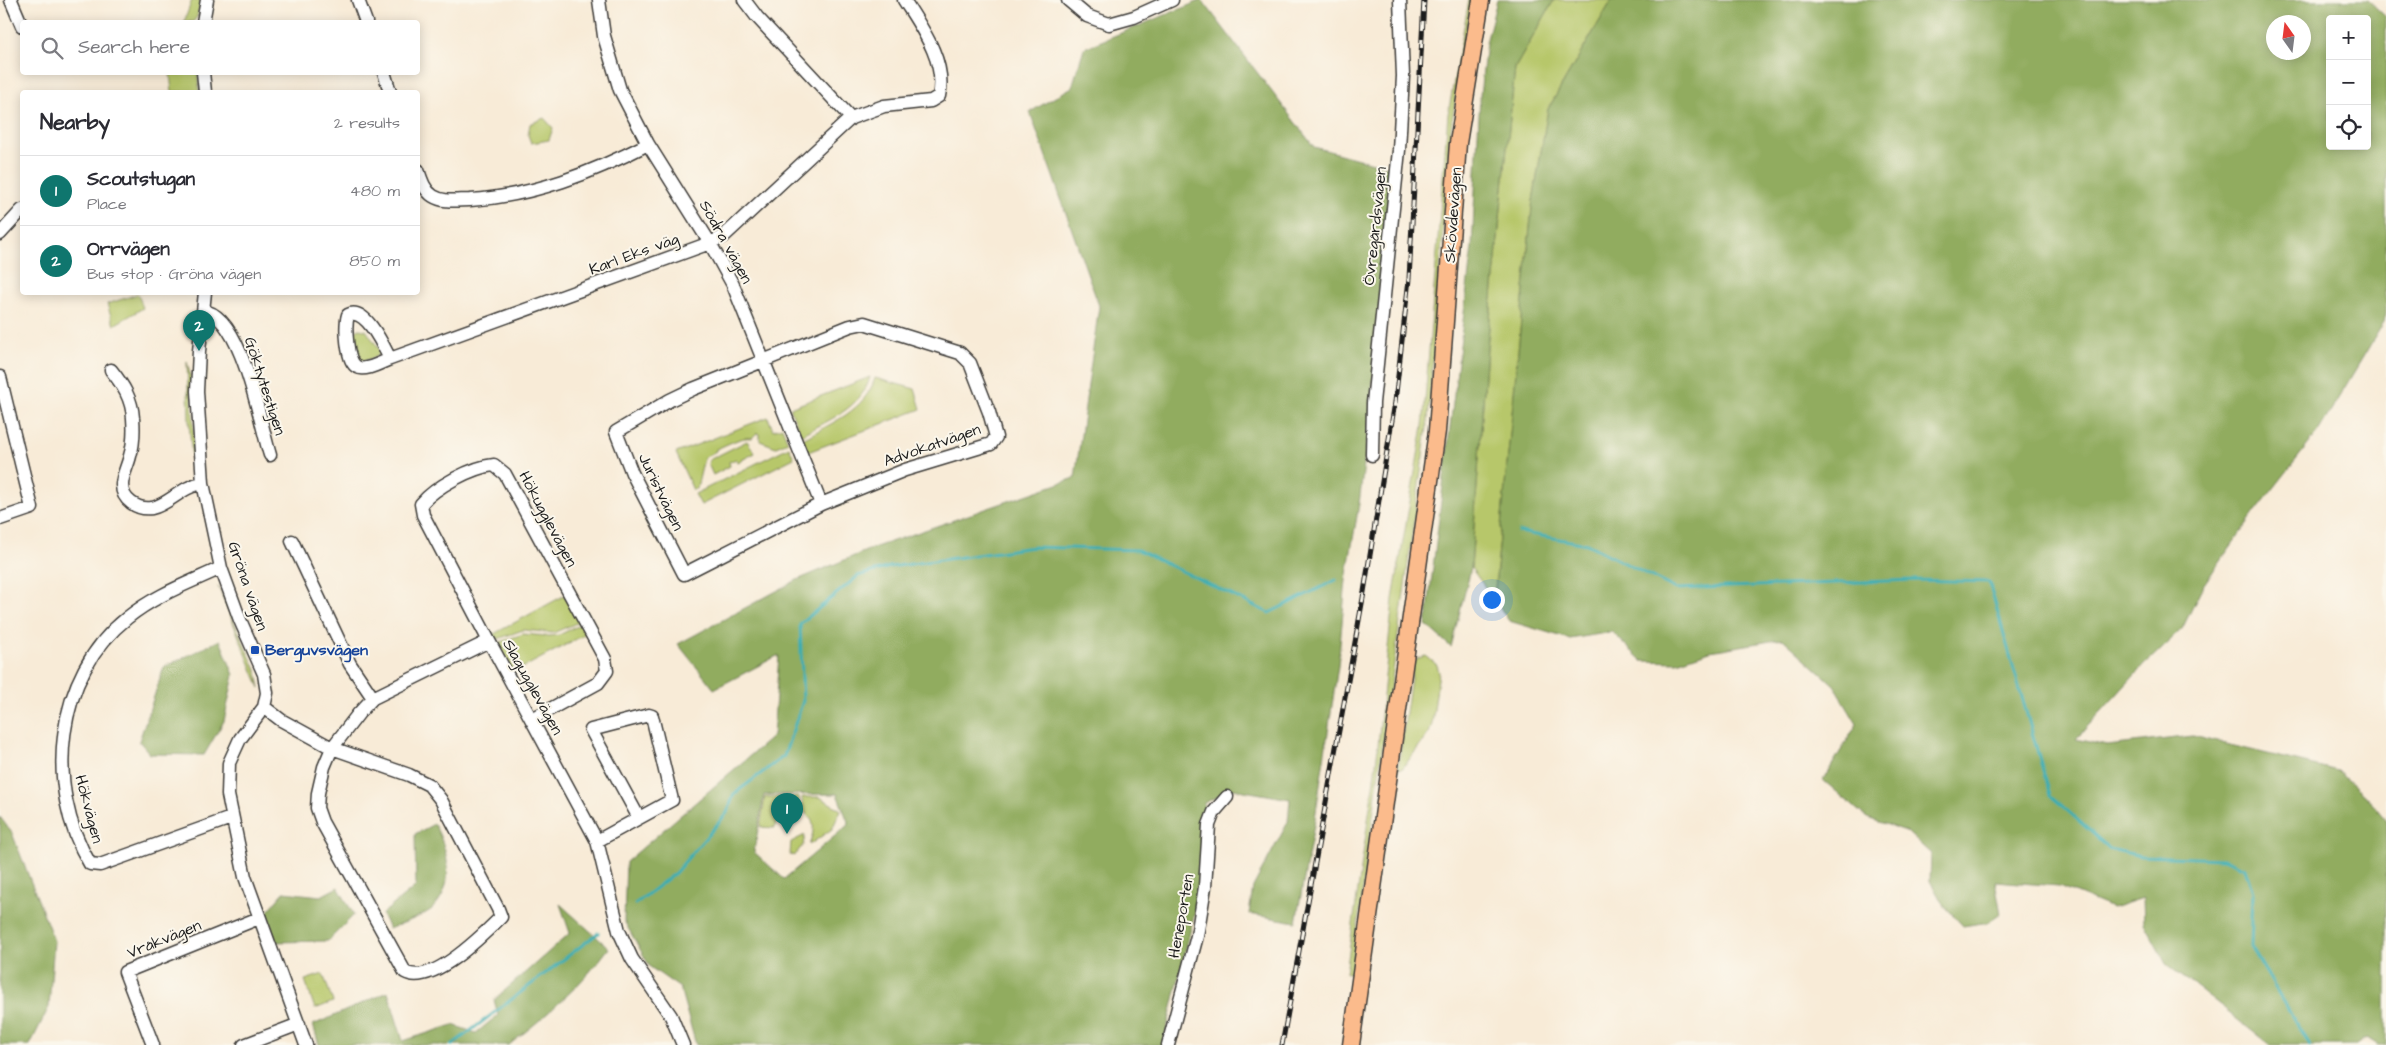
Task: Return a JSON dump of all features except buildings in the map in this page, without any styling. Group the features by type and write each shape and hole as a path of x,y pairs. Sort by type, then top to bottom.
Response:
{"main road":[{"name":"Skövdevägen","path":"1351,1045 1437,431 1458,143 1481,0"}],"street":[{"path":"11,0 20,21"},
{"path":"203,20 207,0"},
{"path":"358,0 365,20"},
{"name":"Södra vägen","path":"599,0 604,36 611,66 631,115 710,243 733,285 821,504"},
{"path":"744,0 757,17 851,118 884,106 931,100 939,96 941,87 939,71 932,47 904,0"},
{"path":"1068,0 1087,16 1109,24 1134,17 1172,0"},
{"name":"Övregårdsvägen","path":"1372,455 1373,404 1398,150 1402,76 1400,0"},
{"path":"203,75 205,90"},
{"path":"385,75 389,90"},
{"name":"Karl Eks väg","path":"390,359 366,320 359,314 352,313 348,315 346,322 349,354 357,368 363,368 390,359 710,243 724,236 851,118"},
{"path":"420,175 425,187 435,196 446,200 486,199 518,194 573,178 609,164 648,144"},
{"path":"0,234 20,212"},
{"name":"Gröna vägen","path":"205,295 197,391 203,483 221,568 240,620 264,674 267,693 264,708"},
{"name":"Göktytestigen","path":"203,311 217,317 232,336 256,402 270,455"},
{"name":"Advokatvägen","path":"764,362 850,326 864,323 960,353 970,363 995,430 996,437 991,444 905,470 821,504"},
{"name":"Juristvägen","path":"764,362 682,394 616,432 632,473 684,574 821,504"},
{"path":"111,370 127,392 134,417 134,437 122,483 125,498 136,506 153,508 188,486 203,483"},
{"path":"0,377 2,393 32,508 0,519"},
{"name":"Hökugglevägen","path":"489,641 423,515 421,504 429,494 480,466 494,466 505,474 605,659 607,671 598,683 532,719"},
{"path":"292,541 350,664 373,698"},
{"name":"Hökvägen","path":"221,568 145,605 127,618 102,645 85,671 71,702 63,737 62,776 65,797 76,832 90,864 100,864 231,818"},
{"name":"Slagugglevägen","path":"332,748 373,698 489,641 597,841 619,931 632,959 671,1016 683,1045"},
{"path":"306,1045 245,877 231,818 228,795 229,763 240,739 264,708 281,720 332,748 409,775 429,785 441,800 501,917 468,949 443,965 417,975 411,976 405,972 322,822 317,808 318,793 332,748"},
{"name":"Slagugglevägen","path":"597,841 672,800 652,716 649,715 591,730 639,818"},
{"name":"Heneporten","path":"1168,1045 1199,928 1205,888 1209,825 1214,812 1228,796"},
{"name":"Vråkvägen","path":"153,1045 125,972 259,918"},
{"path":"244,1045 298,1024"}],"green space":[{"path":"192,0 201,0 195,20 185,20"},
{"path":"1202,0 1314,147 1392,168 1369,425 1359,504 1346,580 1338,666 1314,825 1296,922 1249,914 1253,887 1288,822 1290,799 1233,789 1204,803 1201,886 1163,1045 696,1045 680,988 650,967 624,921 626,862 773,736 779,655 714,689 678,644 797,580 873,548 1075,478 1099,306 1030,112 1072,87 1084,48","holes":["837,794 849,824 784,879 754,852 764,795"]},
{"path":"1469,0 1473,0 1465,35 1451,128 1428,420 1351,973 1346,973 1376,765 1393,599 1423,426 1448,114"},
{"path":"1497,0 1554,0 1515,68 1487,348 1471,568 1451,647 1426,625 1472,247 1480,96 1486,43"},
{"path":"1554,0 1612,0 1548,109 1532,208 1494,599 1471,568 1487,348 1515,68"},
{"path":"1612,0 2368,0 2386,17 2386,313 2384,322 2318,432 2256,511 2204,584 2182,629 2144,665 2076,739 2107,746 2193,736 2338,771 2366,796 2386,820 2386,1045 2378,1045 2367,1038 2357,1045 2270,1045 2166,964 2144,923 2143,898 2112,908 2059,886 1995,881 2001,914 1989,922 1963,926 1943,904 1930,881 1931,854 1906,831 1867,818 1823,780 1857,724 1833,684 1783,639 1710,651 1677,662 1642,661 1612,632 1570,639 1509,621 1494,599 1532,207 1548,109"},
{"path":"170,75 198,75 199,90 172,90"},
{"path":"544,118 553,128 549,140 531,143 528,135 530,124"},
{"path":"138,295 143,308 114,325 107,304"},
{"path":"359,329 366,330 379,349 380,352 376,357 364,361 356,358 352,334"},
{"path":"187,362 191,378 196,471 193,475 189,420"},
{"path":"870,377 866,388 852,405 832,419 801,435 790,408"},
{"path":"875,378 915,389 921,409 808,452 803,439 855,408 870,389"},
{"path":"768,417 773,430 782,427 788,442 776,447 760,441 760,434 757,433 752,438 739,440 716,449 716,451 704,458 697,488 693,490 676,453"},
{"path":"747,441 755,453 738,462 736,459 729,462 730,466 713,475 708,464 709,460"},
{"path":"789,447 794,458 701,505 695,494"},
{"path":"218,586 257,672 260,688"},
{"path":"565,595 579,622 553,633 523,630 495,640 492,635"},
{"path":"581,624 586,634 513,673 497,643 523,634 559,635"},
{"path":"220,640 234,675 224,721 204,755 150,754 139,741 164,667"},
{"path":"1426,656 1437,665 1439,672 1432,724 1429,733 1402,769 1398,768 1413,664 1418,658"},
{"path":"765,797 799,797 800,813 796,817 777,816 775,828 760,827"},
{"path":"802,797 820,797 841,810 832,829 809,845 813,826 810,818 803,810"},
{"path":"0,817 12,833 54,941 49,1007 30,1045 0,1045"},
{"path":"434,824 443,844 448,866 445,887 441,898 431,910 389,929 382,914 416,886 415,834"},
{"path":"805,835 803,845 794,856 790,855 791,842"},
{"path":"338,887 354,915 328,941 275,942 267,912 284,892 321,896"},
{"path":"560,904 609,948 563,1000 509,1045 319,1045 313,1025 388,992 403,1041 453,1025 476,1033 498,1015 494,1000 570,933"},
{"path":"323,974 333,1002 315,1009 305,980"}],"waterway":[{"path":"1519,532 1587,544 1676,589 1914,580 1989,582 2050,795 2110,849 2141,856 2223,859 2245,868 2253,893 2251,947 2309,1045"},
{"path":"635,904 675,873 727,813 734,794 784,756 803,701 800,624 858,576 890,567 1033,547 1138,550 1269,613 1336,580"},
{"path":"452,1045 598,933"}],"railway":[{"path":"1282,1045 1363,598 1395,402 1409,279 1424,0"}],"place":[{"name":"Orrvägen","path":"199,351"},
{"name":"Berguvsvägen","path":"255,650"},
{"name":"Scoutstugan","path":"787,834"}]}
